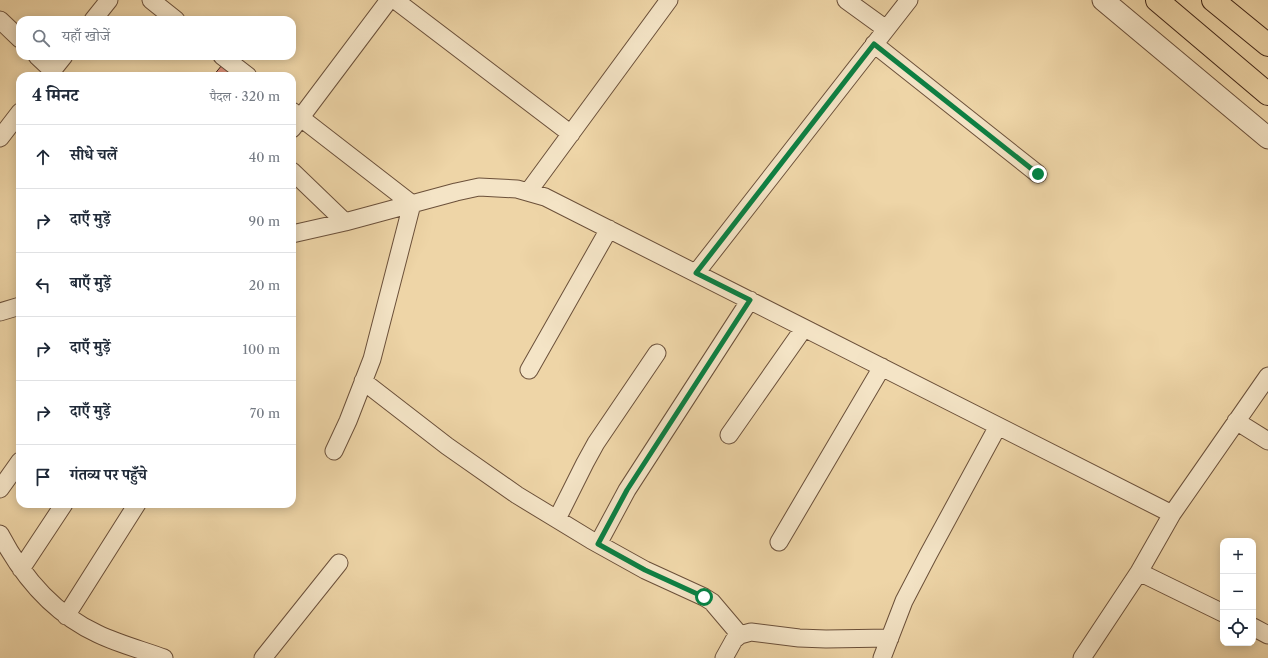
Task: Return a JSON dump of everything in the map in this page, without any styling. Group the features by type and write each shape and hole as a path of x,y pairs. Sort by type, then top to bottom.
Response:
{"highway":[{"path":"1157,0 1268,94"},
{"path":"1213,0 1268,45"}],"street":[{"path":"96,16 109,0"},
{"path":"151,0 171,16"},
{"path":"296,118 389,0"},
{"path":"395,0 571,134"},
{"path":"846,0 886,29"},
{"path":"696,273 909,0"},
{"path":"1103,0 1268,138"},
{"path":"528,192 571,134 662,3"},
{"path":"0,20 16,35"},
{"path":"874,44 1038,174"},
{"path":"40,60 49,72"},
{"path":"51,72 61,60"},
{"path":"227,60 243,72"},
{"path":"1,135 16,117"},
{"path":"296,120 412,204"},
{"path":"296,175 345,222"},
{"path":"296,236 479,187 517,189 545,197 1172,514"},
{"path":"334,451 348,421 372,359 412,204"},
{"path":"530,370 610,229"},
{"path":"598,544 627,490 750,300"},
{"path":"0,312 16,307"},
{"path":"729,435 804,328"},
{"path":"557,520 596,443 657,353"},
{"path":"779,542 882,367"},
{"path":"1085,657 1140,572 1172,514 1268,376"},
{"path":"363,381 447,446 517,495 557,520 645,570 712,602 740,635"},
{"path":"1236,421 1268,441"},
{"path":"882,658 904,601 998,426"},
{"path":"0,489 16,467"},
{"path":"21,569 61,508"},
{"path":"66,616 134,508"},
{"path":"0,534 21,569 45,597 66,616 98,634 164,658"},
{"path":"263,658 339,564"},
{"path":"1140,572 1220,612"},
{"path":"1256,628 1268,634"},
{"path":"724,658 734,640 740,635 751,632 798,638 890,638"}],"building":[{"path":"222,65 230,72 216,72"}],"route":[{"path":"704,597 645,570 598,544 627,490 750,300 696,273 874,44 1038,174"}]}
